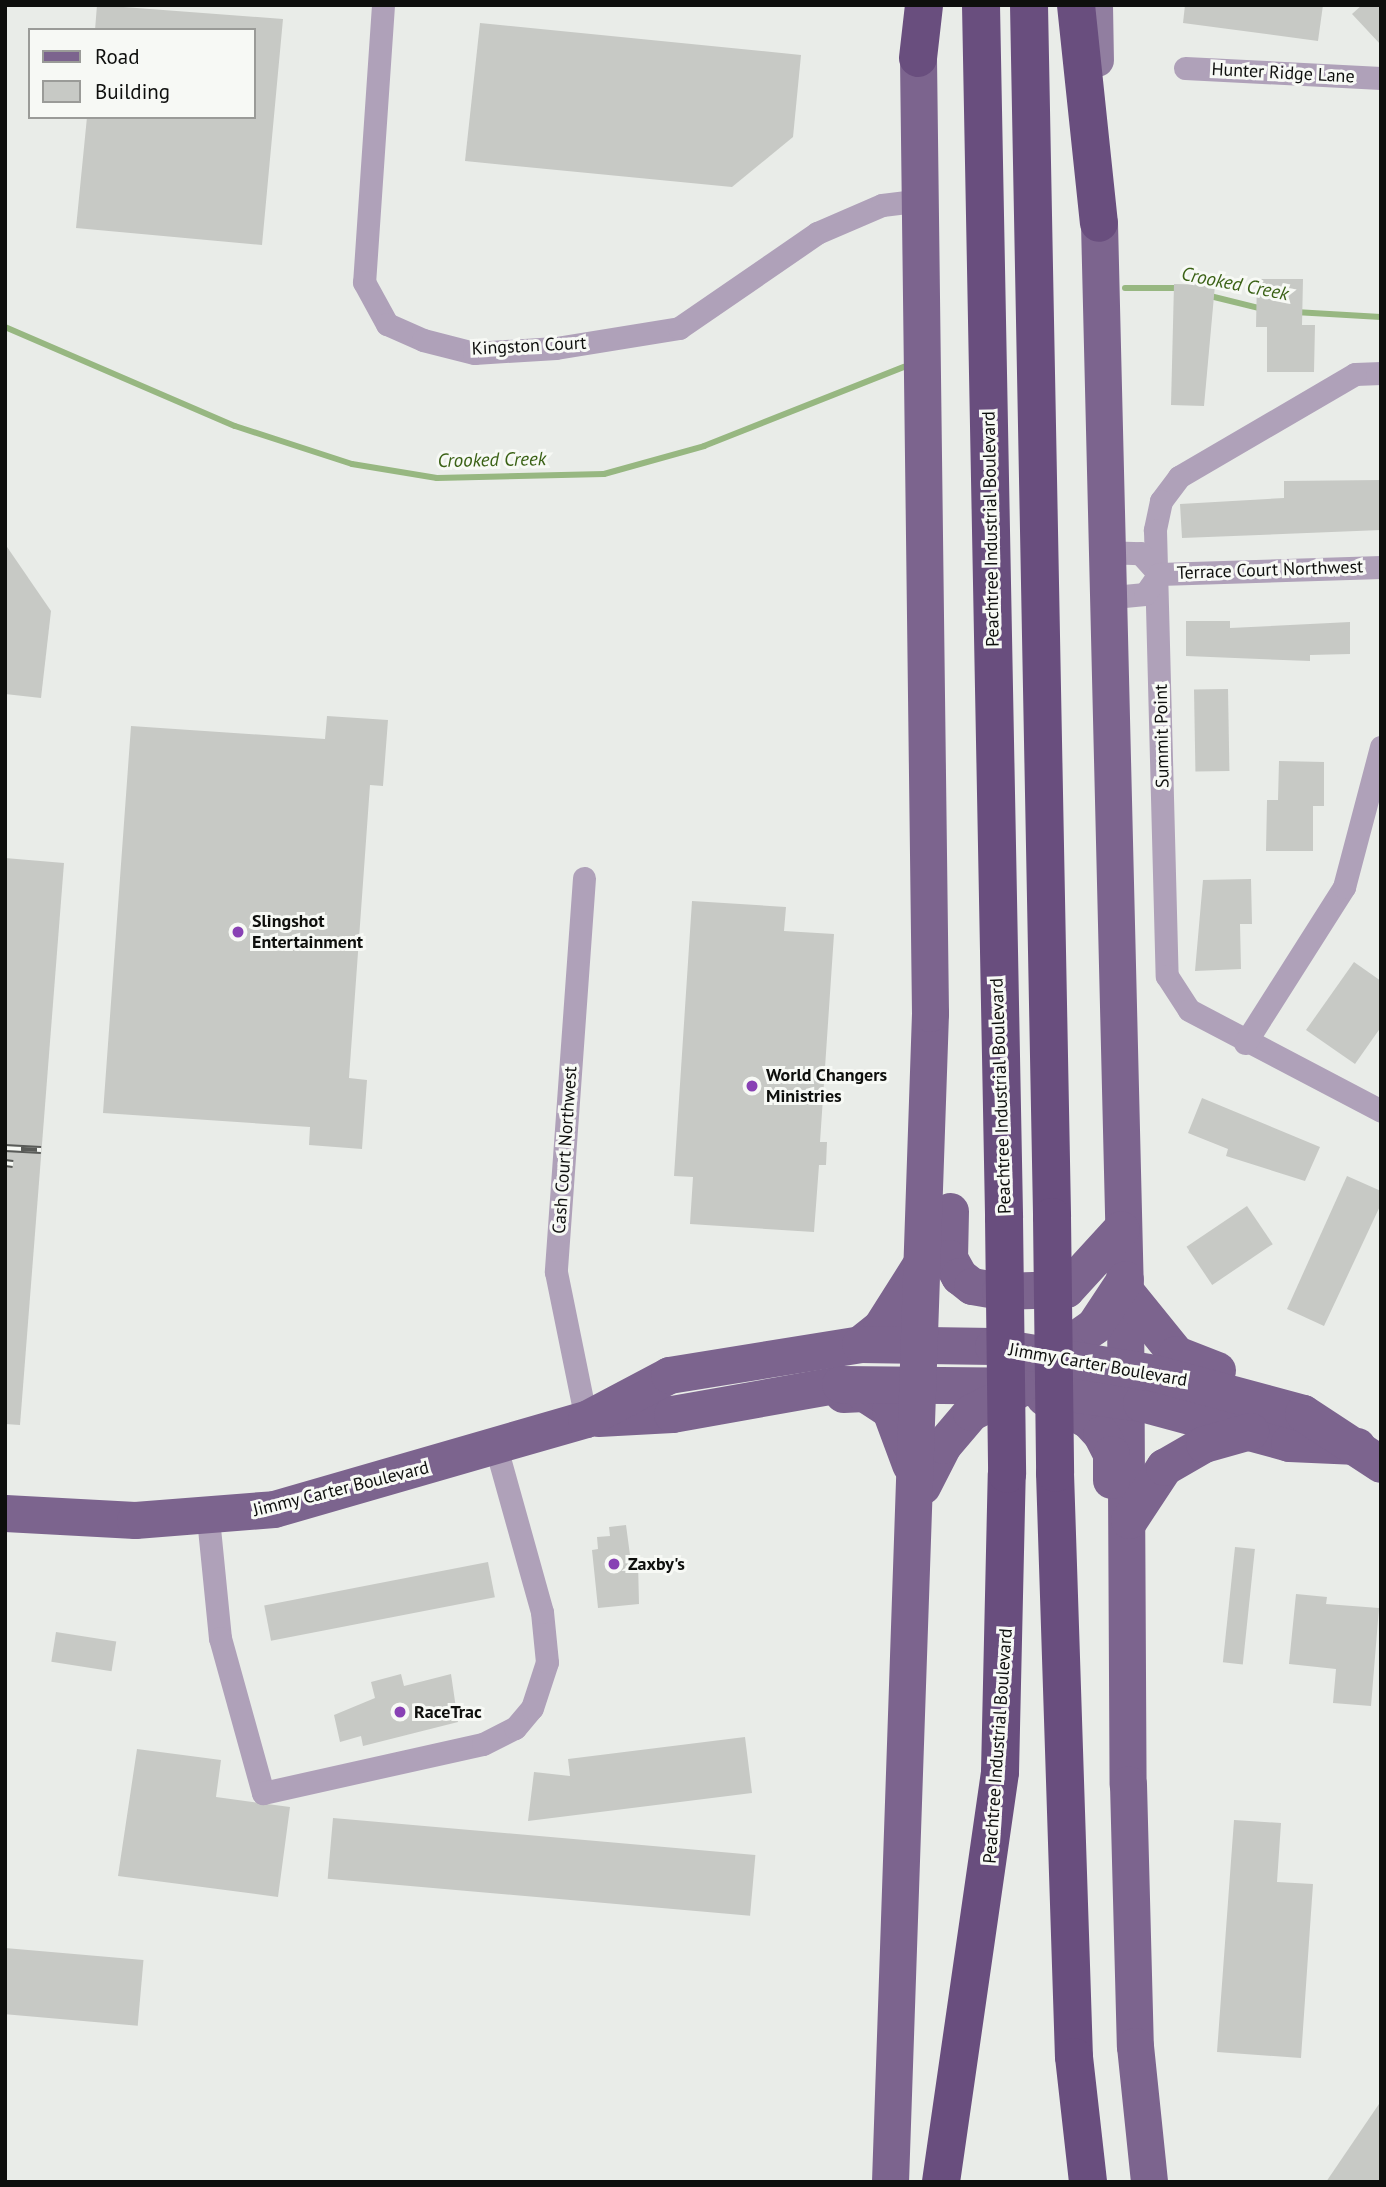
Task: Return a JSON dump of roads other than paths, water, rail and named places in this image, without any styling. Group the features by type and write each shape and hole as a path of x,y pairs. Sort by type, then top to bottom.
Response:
{"highway":[{"path":"918,58 924,5"},
{"name":"Peachtree Industrial Boulevard","path":"941,2182 1000,1772 1007,1474 981,5"},
{"path":"1029,5 1055,1473 1074,2057 1088,2182"},
{"path":"1076,5 1099,223"}],"main road":[{"path":"890,2182 916,1499 904,1353 923,1268 930,1013 917,5"},
{"path":"1096,5 1103,598 1121,1229 1133,1380 1128,1525 1128,1784 1135,2046 1149,2182"},
{"path":"930,1013 954,1041 949,1258 960,1276 972,1286 1000,1291 1066,1289 1121,1229"},
{"path":"904,1353 881,1327 923,1268"},
{"path":"923,1268 952,1323 1018,1374 1088,1420 1111,1454 1113,1762 1128,1784"},
{"path":"916,1499 943,1445 971,1412 1004,1392 1018,1374 1102,1317 1125,1285"},
{"path":"1125,1285 1176,1354 1305,1397 1340,1421 1369,1455"},
{"name":"Jimmy Carter Boulevard","path":"586,1419 672,1414 815,1387 904,1353"},
{"name":"Jimmy Carter Boulevard","path":"5,1513 208,1518 274,1509 586,1419 670,1375 904,1353 1018,1374 1133,1380 1293,1409 1369,1455"},
{"path":"1018,1374 1086,1384 1133,1380"},
{"name":"Jimmy Carter Boulevard","path":"1133,1380 1251,1431 1330,1450 1369,1455"},
{"path":"672,1414 864,1393 890,1410 905,1439 916,1499"},
{"path":"1128,1525 1141,1494 1164,1467 1204,1444 1251,1431"}],"street":[{"name":"Kingston Court","path":"383,5 364,282 387,324 423,340 474,353 556,348 678,328 817,233 882,205 921,200"},
{"name":"Hunter Ridge Lane","path":"1185,68 1381,78"},
{"name":"Summit Point","path":"1381,373 1355,374 1179,477 1161,501 1155,530 1159,574 1167,976 1189,1010 1245,1043 1381,1111"},
{"name":"Terrace Court Northwest","path":"1103,552 1140,553 1159,574 1381,567"},
{"name":"Terrace Court Northwest","path":"1103,598 1145,594 1159,574"},
{"path":"1245,1043 1344,887 1381,747"},
{"name":"Cash Court Northwest","path":"584,878 556,1272 586,1419"},
{"path":"208,1518 220,1638 263,1793 483,1744 515,1728 532,1708 547,1662 542,1612 496,1447"}],"waterway":[{"name":"Crooked Creek","path":"1125,288 1182,288"},
{"name":"Crooked Creek","path":"1206,295 1263,309"},
{"name":"Crooked Creek","path":"1295,312 1381,317"},
{"name":"Crooked Creek","path":"5,327 235,426 352,464 437,478 604,474 704,446 904,367"}],"railway":[{"path":"5,1148 41,1150"},
{"path":"5,1163 13,1164"}],"place":[{"name":"Slingshot Entertainment","path":"238,932"},
{"name":"World Changers Ministries","path":"752,1086"},
{"name":"Zaxby's","path":"614,1564"},
{"name":"RaceTrac","path":"400,1712"}]}
